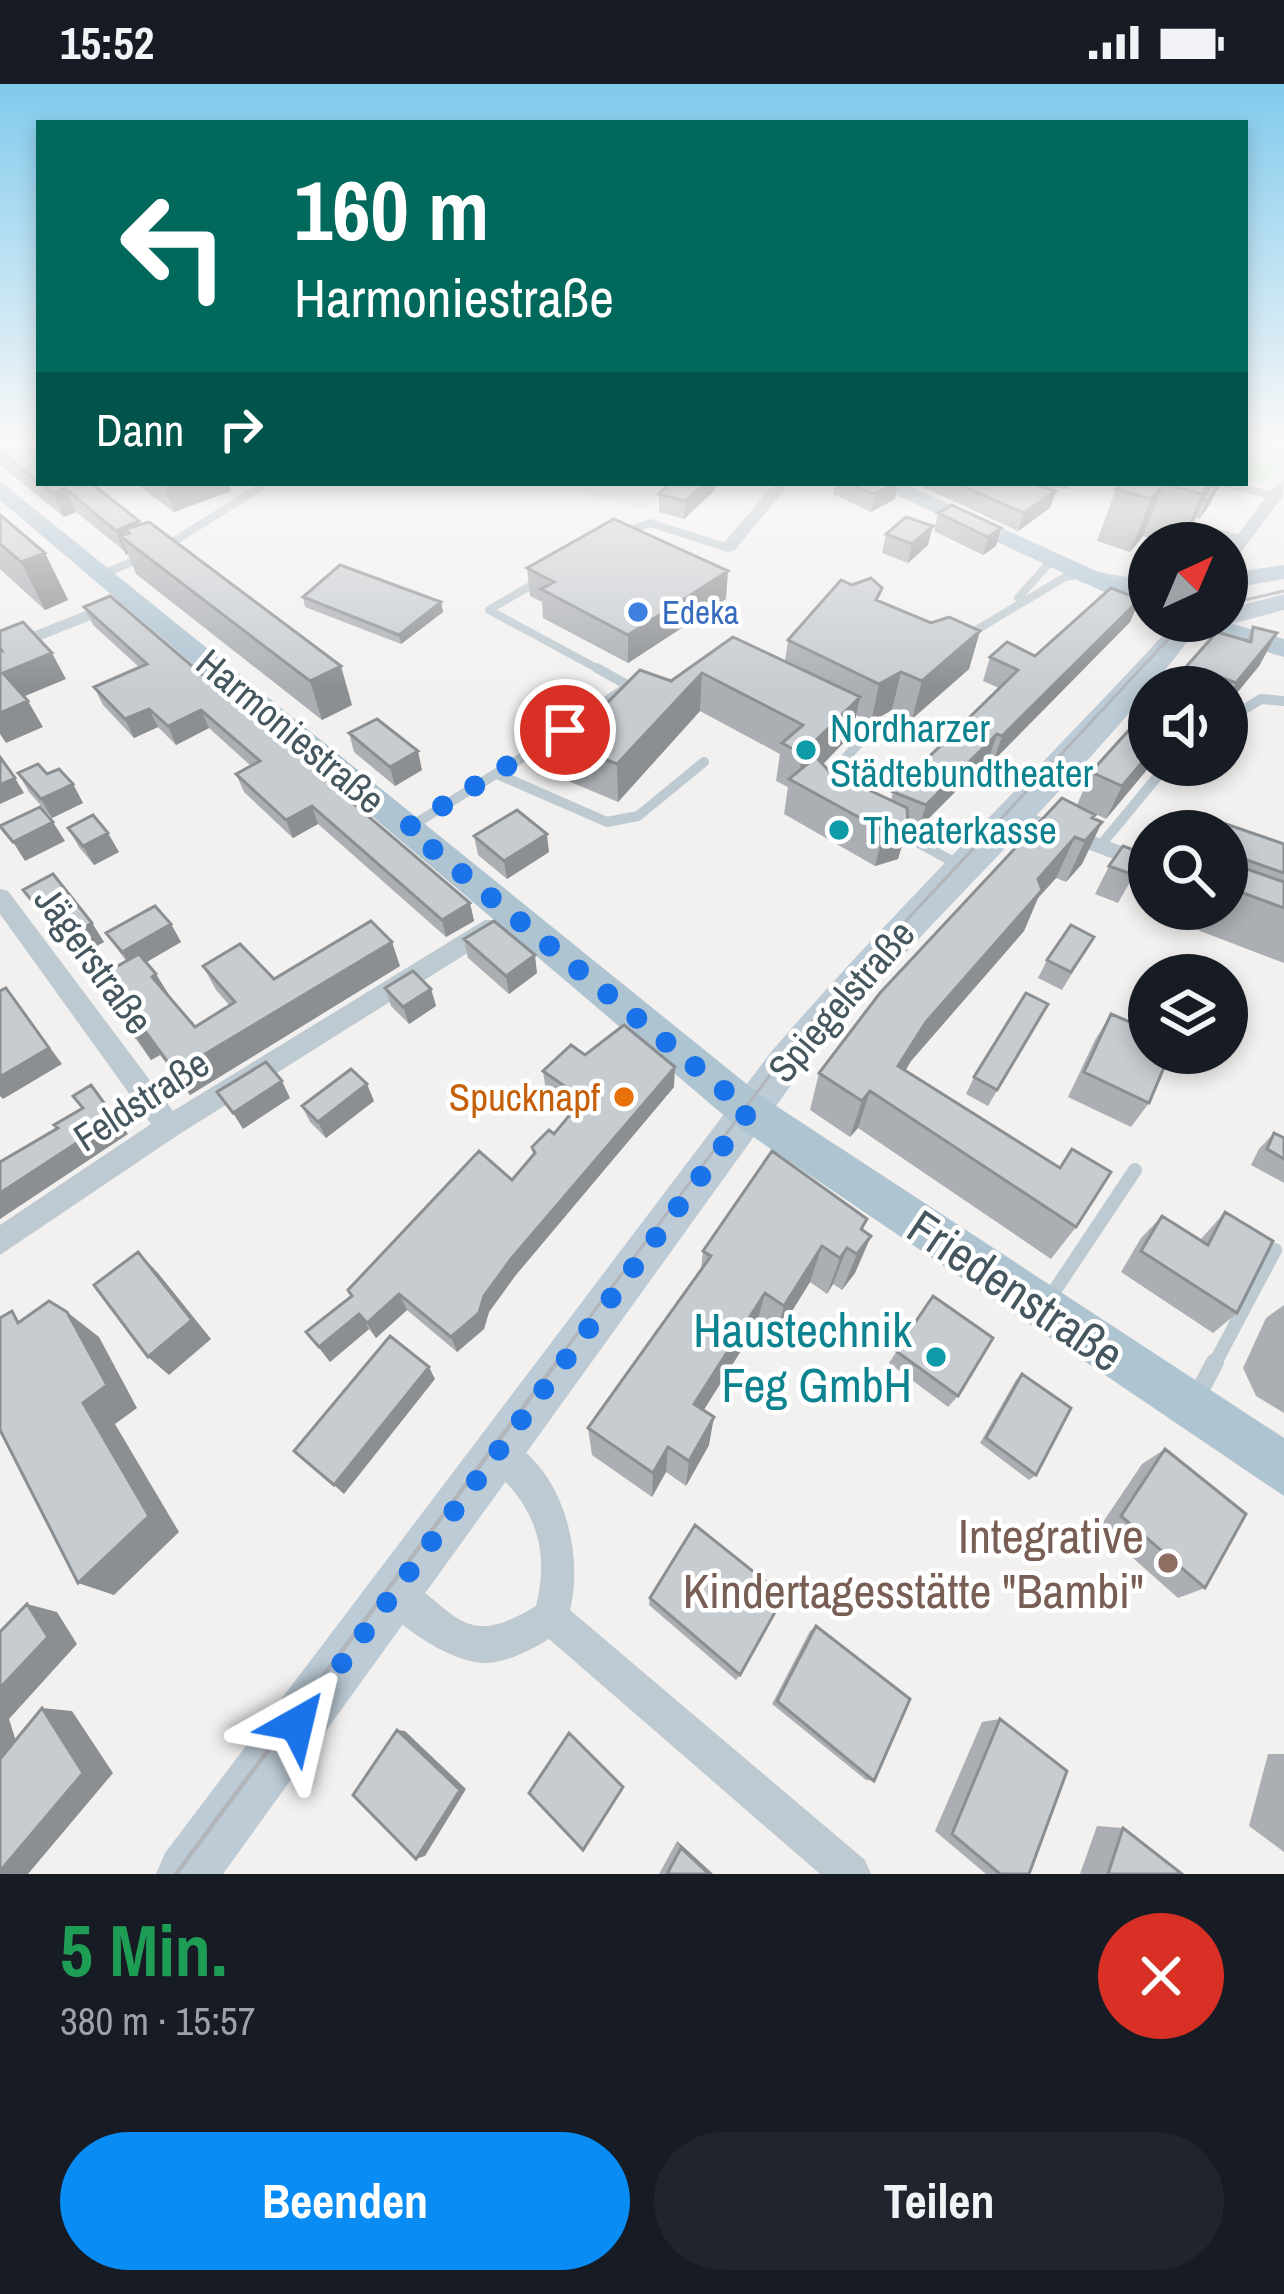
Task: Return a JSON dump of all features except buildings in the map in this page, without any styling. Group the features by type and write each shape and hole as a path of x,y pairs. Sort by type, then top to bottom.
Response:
{"main road":[{"name":"Harmoniestraße","path":"40,522 749,1111"},
{"path":"966,522 1128,596"},
{"path":"1248,637 1284,648"},
{"name":"Friedenstraße","path":"749,1111 1284,1468"}],"street":[{"path":"728,548 750,522"},
{"path":"1248,578 1284,572"},
{"path":"1082,575 1128,585"},
{"path":"0,651 131,597"},
{"path":"1248,611 1284,602"},
{"name":"Spiegelstraße","path":"186,1874 749,1111 846,989 1174,642"},
{"path":"1013,814 1128,856"},
{"name":"Jägerstraße","path":"0,897 169,1127"},
{"name":"Feldstraße","path":"11,1234 169,1127 511,914"},
{"path":"394,1593 456,1642 491,1648 526,1634 551,1616 560,1588 562,1549 554,1517 499,1452"},
{"path":"551,1616 850,1874"}],"lane":[{"path":"103,574 161,549 203,522"},
{"path":"601,545 650,523 728,548"},
{"path":"161,549 179,555"},
{"path":"1013,604 1052,561"},
{"path":"407,828 629,686 489,610 563,567"},
{"path":"955,632 973,632 1013,604 1065,577 1082,575"},
{"path":"1248,707 1262,699 1284,701"},
{"path":"827,711 869,732 826,773 820,791 838,801"},
{"path":"497,774 608,822 624,822 704,762"},
{"path":"1100,846 1150,786"},
{"path":"876,820 962,867"},
{"path":"1043,1308 1135,1170"},
{"path":"1191,1408 1275,1250"}],"tram line":[{"path":"1248,599 1284,591"},
{"path":"554,1365 799,1036 1165,642"},
{"path":"176,1874 557,1362"}],"place":[{"name":"Edeka","path":"638,612"},
{"name":"Nordharzer Städtebundtheater","path":"806,750"},
{"name":"Theaterkasse","path":"839,830"},
{"name":"Spucknapf","path":"624,1097"},
{"name":"Haustechnik Feg GmbH","path":"936,1357"},
{"name":"Integrative Kindertagesstätte \"Bambi\"","path":"1168,1563"}],"route":[{"path":"297,1724 749,1111 407,828 565,730"}]}
